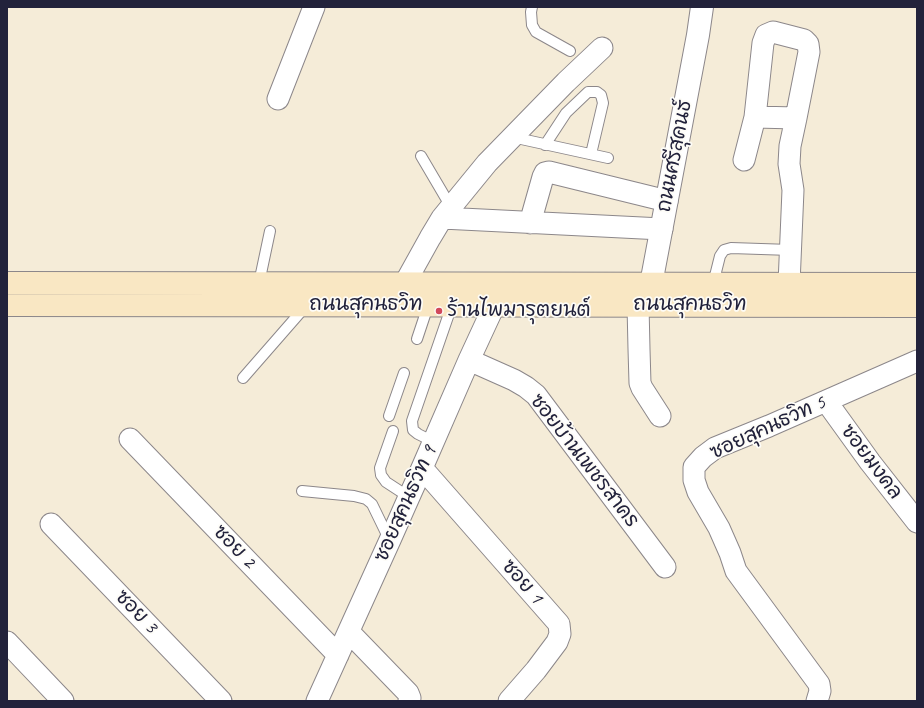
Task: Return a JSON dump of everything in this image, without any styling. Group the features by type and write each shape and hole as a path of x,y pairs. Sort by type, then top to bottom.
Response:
{"main road":[{"name":"ถนนสุคนธวิท","path":"7,283 917,284"},
{"name":"ถนนสุคนธวิท","path":"7,305 917,306"}],"street":[{"path":"278,99 314,7"},
{"name":"ถนนศรีสุคนธ์","path":"644,305 652,284 702,7"},
{"path":"744,160 755,117 763,42 766,35 773,32 804,40 808,44 808,52 790,146 790,164 793,190 789,284"},
{"path":"405,283 446,213 487,163 566,82 602,48"},
{"path":"755,117 796,118"},
{"path":"530,223 543,177 545,173 549,172 667,201"},
{"path":"446,213 530,223 662,229"},
{"path":"644,305 639,349 640,384 660,416"},
{"name":"ซอยสุคนธวิท 9","path":"317,701 494,306"},
{"name":"ซอยบ้านเพชรสาคร","path":"469,360 514,380 536,395 665,566"},
{"name":"ซอยสุคนธวิท 5","path":"822,698 819,684 736,571 730,552 719,528 698,492 694,480 694,467 703,457 715,448 917,361"},
{"name":"ซอยมงคล","path":"826,401 870,462 917,522"},
{"name":"ซอย 2","path":"130,439 338,655"},
{"name":"ซอย 1","path":"422,468 558,624 560,634 557,642 536,670 509,701"},
{"name":"ซอย 3","path":"51,524 221,701"},
{"path":"349,632 408,693 410,698 409,701"},
{"path":"7,642 63,701"}],"lane":[{"path":"532,7 532,25 536,32 570,51"},
{"path":"545,144 566,113 588,92 598,92 603,102 591,154"},
{"path":"512,137 608,158"},
{"path":"421,156 446,213"},
{"path":"259,283 270,231"},
{"path":"713,284 720,256 724,250 731,248 791,250"},
{"path":"243,378 306,305"},
{"path":"417,339 428,306"},
{"path":"434,442 413,430 412,421 452,306"},
{"path":"389,416 404,373"},
{"path":"393,431 380,468 381,475 386,482 409,497"},
{"path":"302,491 354,496 366,499 372,504 390,540"}],"place":[{"name":"ร้านไพมารุตยนต์","path":"439,311"}]}
